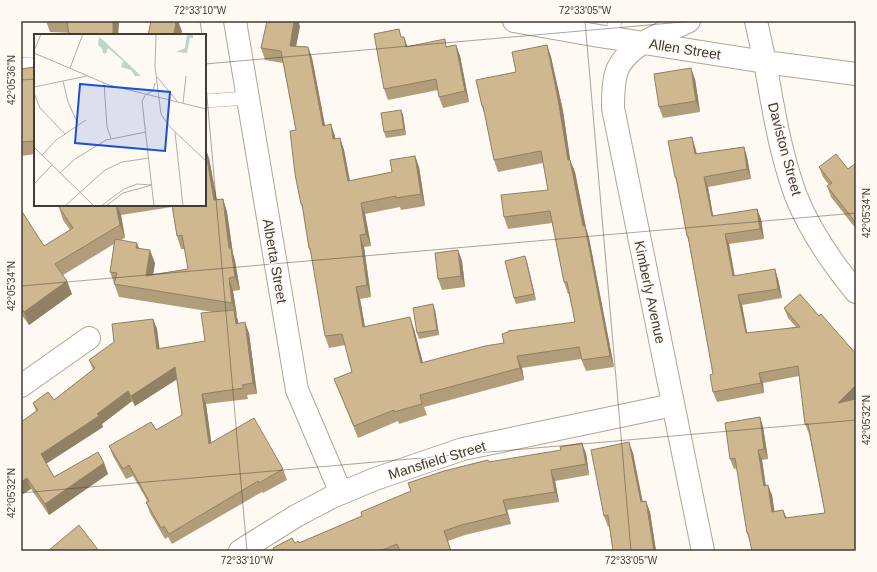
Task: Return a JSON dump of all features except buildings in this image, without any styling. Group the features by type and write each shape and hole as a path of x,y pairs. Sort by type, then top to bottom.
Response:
{"main road":[{"name":"Alberta Street","path":"235,21 297,390 341,493"},
{"name":"Allen Street","path":"514,21 614,29 643,42 765,62 856,74"},
{"name":"Kimberly Avenue","path":"689,21 643,42 630,53 618,68 614,86 612,108 703,551"},
{"name":"Daviston Street","path":"756,21 788,172 797,197 813,230 829,256 856,292"},
{"path":"21,386 89,338"},
{"name":"Mansfield Street","path":"240,551 296,516 341,493 375,479 463,449 673,405"}],"lane":[{"path":"21,64 34,65"},
{"path":"206,101 248,98"}]}
